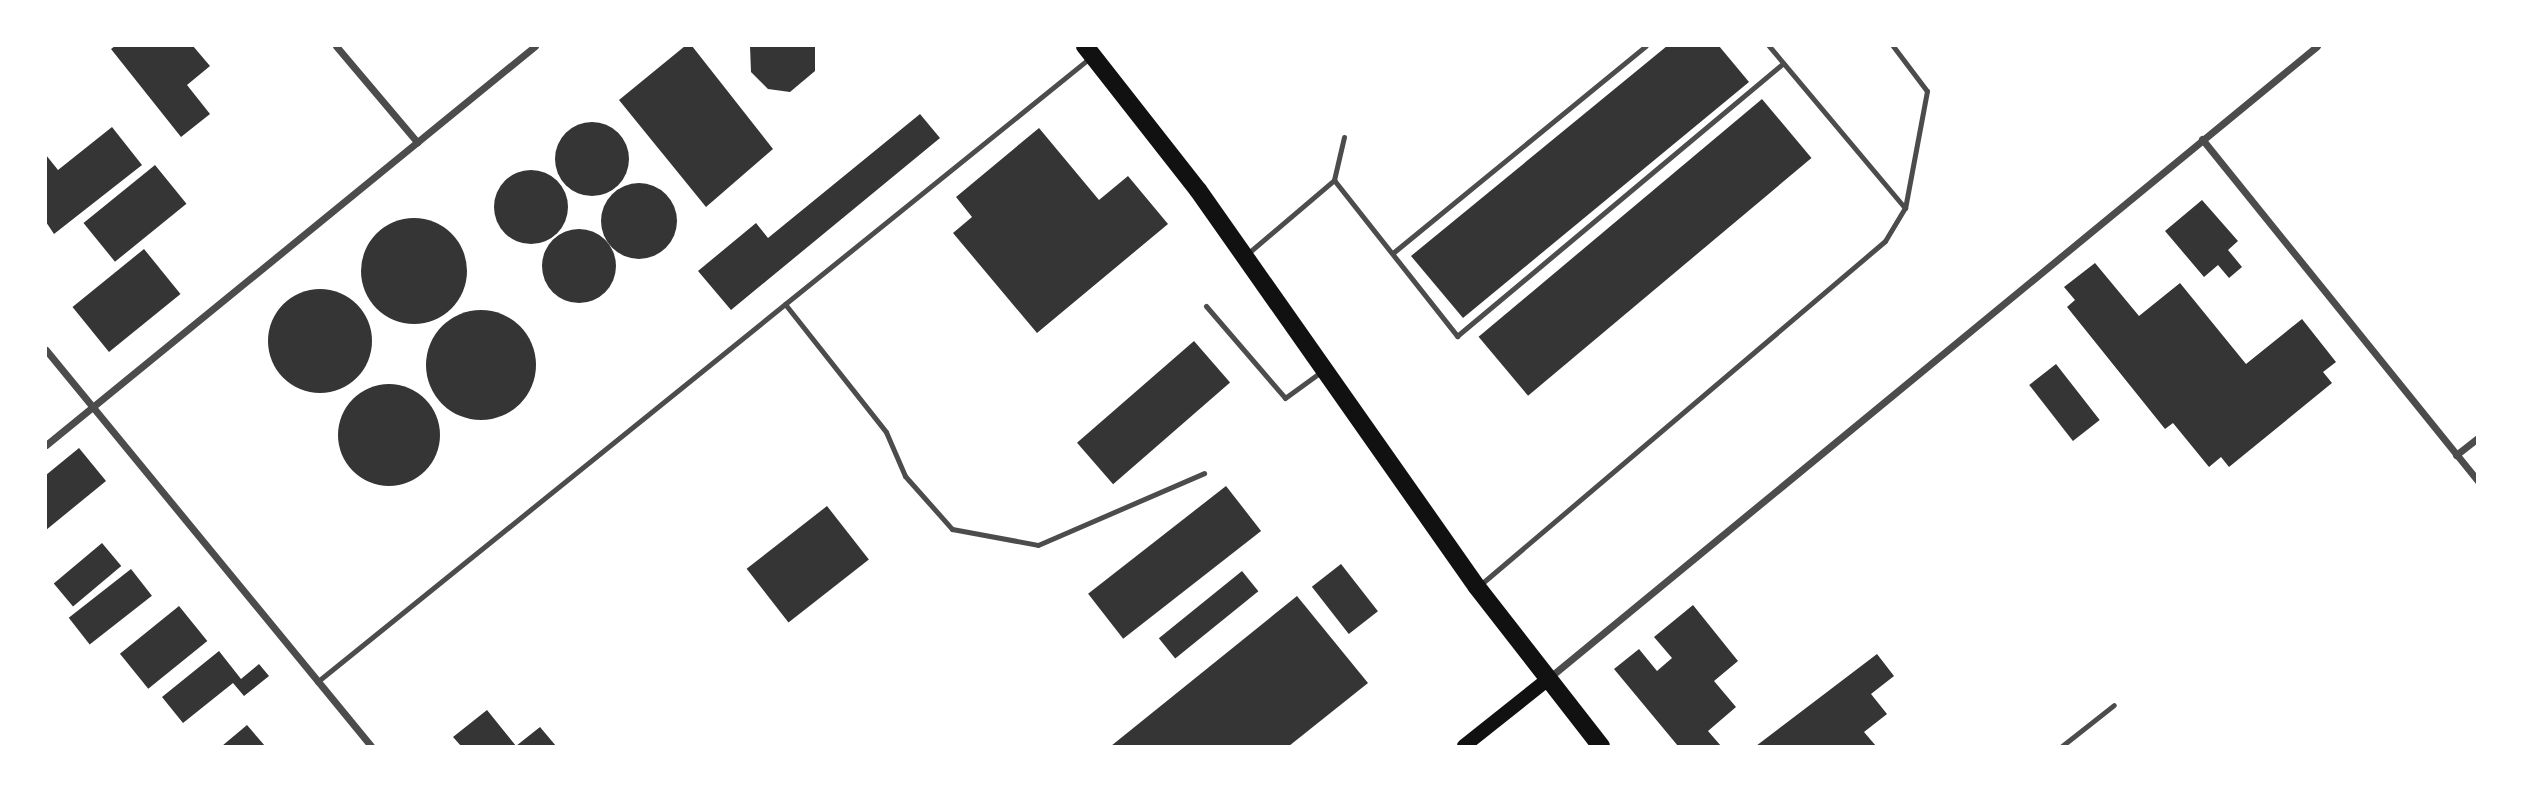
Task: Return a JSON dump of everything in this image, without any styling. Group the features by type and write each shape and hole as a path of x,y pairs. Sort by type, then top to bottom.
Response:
{"main road":[{"path":"1089,50 1244,256 1322,371 1477,587 1601,747"},
{"path":"1464,747 1547,680"}],"street":[{"path":"336,46 417,142"},
{"path":"46,445 535,46"},
{"path":"1547,680 2317,46"},
{"path":"2202,139 2477,481"},
{"path":"46,350 370,747"},
{"path":"2456,455 2477,438"}],"lane":[{"path":"1394,252 1646,46"},
{"path":"1769,46 1905,208"},
{"path":"1477,587 1875,250 1905,208 1927,91 1893,46"},
{"path":"317,682 785,304 1089,50"},
{"path":"1334,180 1394,252 1457,336 1783,63"},
{"path":"1244,256 1334,180 1344,136"},
{"path":"785,304 886,432 905,476 952,529 1038,545 1204,472"},
{"path":"1206,306 1285,398 1322,371"},
{"path":"2062,747 2114,705"}],"building":[{"path":"115,46 193,46 210,66 187,85 210,114 181,137 111,49"},
{"path":"685,46 692,46 773,149 706,207 619,100"},
{"path":"750,46 815,46 815,71 790,92 768,89 751,72"},
{"path":"1667,46 1719,46 1749,82 1463,318 1411,256"},
{"path":"1762,99 1811,158 1528,396 1479,337"},
{"path":"920,114 940,138 731,310 698,271 756,223 768,238"},
{"path":"592,122 606,125 618,133 626,145 629,159 626,173 618,185 606,193 592,196 578,193 566,185 558,173 555,159 558,145 566,133 578,125"},
{"path":"112,127 142,165 54,234 46,222 46,155 58,170"},
{"path":"1039,128 1099,200 1128,176 1168,224 1037,333 953,233 972,217 956,197"},
{"path":"155,165 186,204 115,262 84,223"},
{"path":"524,170 538,170 552,176 562,186 568,207 566,221 552,238 538,244 524,244 510,238 500,228 494,214 494,200 500,186 510,176"},
{"path":"639,183 653,186 666,194 674,207 677,221 674,235 666,248 653,256 639,259 625,256 612,248 604,235 601,221 604,207 612,194 625,186"},
{"path":"2202,200 2238,241 2228,250 2242,267 2229,278 2218,265 2204,277 2165,231"},
{"path":"414,218 434,222 452,233 463,251 467,271 463,291 452,309 434,320 414,324 394,320 376,309 365,291 361,271 365,251 376,233 394,222"},
{"path":"579,229 593,232 605,240 613,252 616,266 613,280 605,292 593,300 579,303 565,300 553,292 545,280 542,266 545,252 553,240 565,232"},
{"path":"144,249 181,294 109,352 73,307"},
{"path":"2095,263 2139,316 2180,283 2246,364 2302,319 2336,362 2323,372 2332,383 2229,467 2221,457 2209,467 2173,423 2165,429 2067,307 2075,300 2064,287"},
{"path":"320,289 340,293 357,304 368,321 372,341 368,361 357,378 340,389 320,393 300,389 283,378 272,361 268,341 272,321 283,304 300,293"},
{"path":"481,310 502,314 520,326 532,344 536,365 532,386 520,404 502,416 481,420 460,416 442,404 430,386 426,365 430,344 442,326 460,314"},
{"path":"1194,341 1230,383 1113,484 1077,443"},
{"path":"2056,364 2100,420 2073,441 2029,385"},
{"path":"389,384 418,392 432,406 440,435 432,464 418,478 389,486 360,478 346,464 338,435 346,406 360,392"},
{"path":"79,448 106,481 46,530 46,475"},
{"path":"1226,486 1261,531 1123,639 1088,594"},
{"path":"827,506 869,560 788,622 747,569"},
{"path":"102,543 121,566 73,606 54,583"},
{"path":"1341,564 1378,611 1349,634 1312,587"},
{"path":"131,569 152,596 90,644 69,618"},
{"path":"1242,571 1258,591 1175,659 1159,638"},
{"path":"1297,596 1368,683 1289,746 1111,746"},
{"path":"1693,605 1738,661 1714,681 1736,707 1708,731 1721,746 1678,746 1614,669 1639,649 1657,671 1672,658 1654,637"},
{"path":"179,606 207,641 148,689 120,654"},
{"path":"219,651 241,679 259,664 269,676 244,696 233,683 183,723 162,697"},
{"path":"1877,654 1894,676 1871,694 1887,714 1864,732 1876,746 1756,746"},
{"path":"487,710 516,746 461,746 453,737"},
{"path":"247,725 265,746 222,746"},
{"path":"540,727 556,746 516,746"}]}
